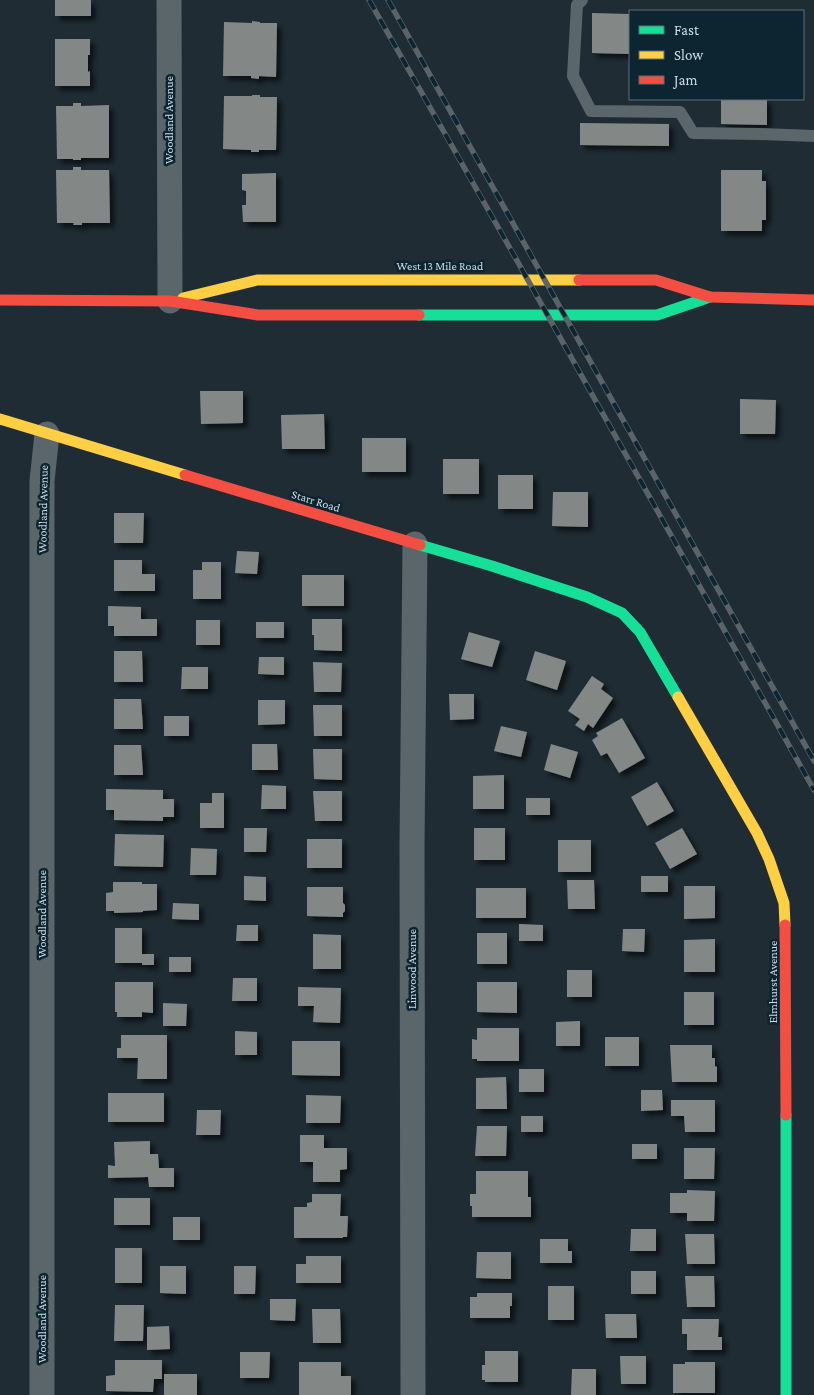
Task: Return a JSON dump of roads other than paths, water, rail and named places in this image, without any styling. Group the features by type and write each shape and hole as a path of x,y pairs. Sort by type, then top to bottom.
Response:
{"street":[{"name":"Woodland Avenue","path":"168,0 170,301"},
{"name":"West 13 Mile Road","path":"170,301 257,280 656,280 710,297 814,300"},
{"name":"West 13 Mile Road","path":"0,300 170,301 258,315 657,315 710,297"},
{"name":"Starr Road","path":"0,419 345,524 492,566 587,596 622,613"},
{"name":"Woodland Avenue","path":"42,1395 42,481 47,434"},
{"name":"Linwood Avenue","path":"413,1395 412,845 415,544"},
{"name":"Elmhurst Avenue","path":"622,613 640,632 757,833 769,859 784,903 786,937 786,1395"}],"lane":[{"path":"582,0 577,5 573,76 591,111 680,112 693,133 814,136"}],"railway":[{"path":"369,0 814,790"},
{"path":"388,0 814,761"}]}
